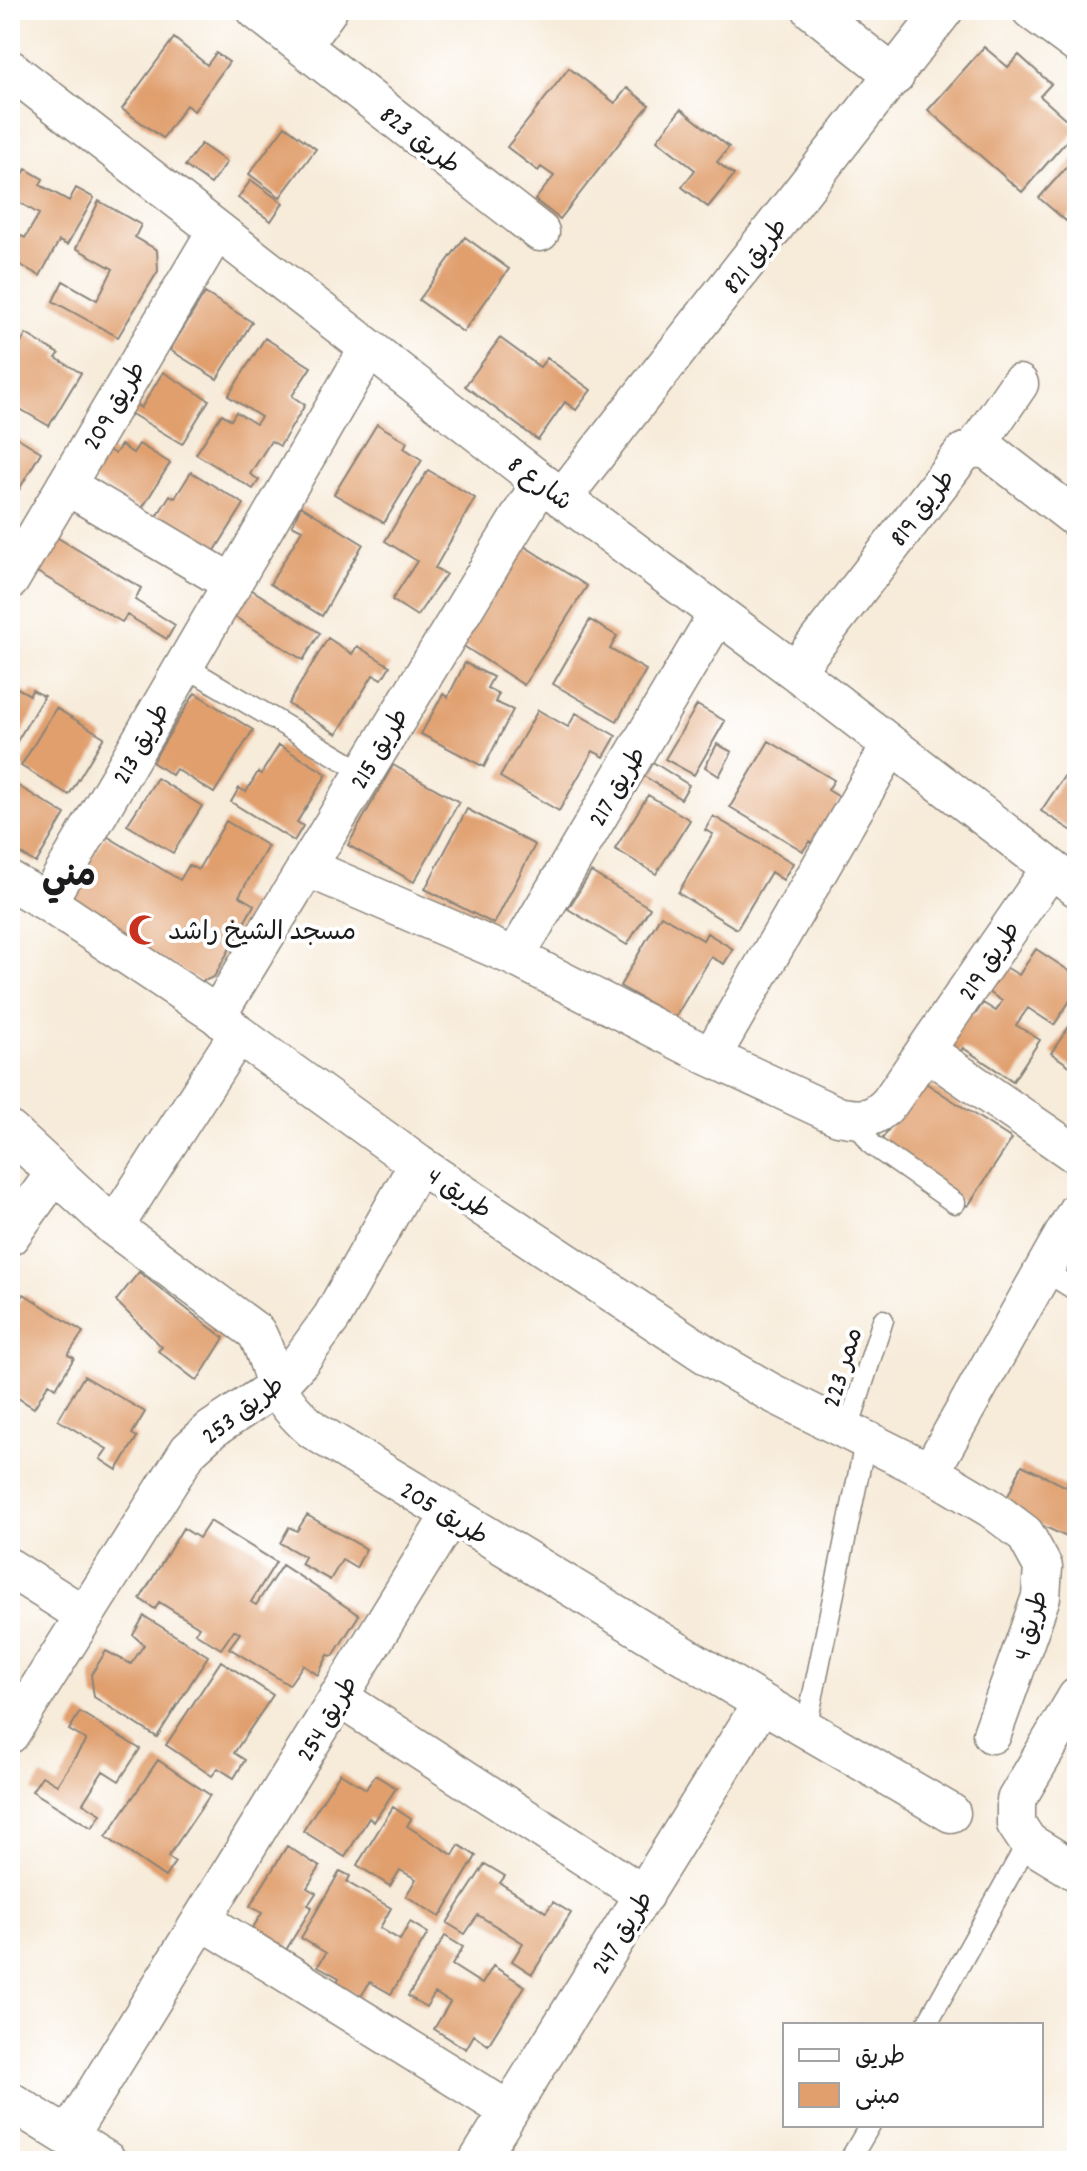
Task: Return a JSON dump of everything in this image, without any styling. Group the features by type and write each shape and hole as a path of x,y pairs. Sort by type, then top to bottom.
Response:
{"street":[{"name":"طريق 823","path":"256,10 540,232"},
{"path":"302,46 328,10"},
{"path":"812,10 895,76"},
{"name":"طريق 821","path":"552,490 895,76 944,10"},
{"path":"1031,10 1077,44"},
{"name":"شارع 8","path":"10,69 552,490 795,671 1064,878"},
{"name":"طريق 209","path":"12,571 217,230"},
{"name":"طريق 213","path":"47,902 369,348"},
{"path":"975,448 1019,384"},
{"name":"طريق 819","path":"795,671 963,453 975,448 988,450 1077,519"},
{"path":"66,485 233,584"},
{"name":"طريق 215","path":"114,1227 228,1024 306,867 363,772 552,490"},
{"name":"طريق 217","path":"515,957 717,615"},
{"path":"711,1057 891,745"},
{"path":"306,867 515,957 711,1057 838,1116 867,1118"},
{"name":"طريق 219","path":"867,1118 926,1051 1064,878"},
{"name":"طريق 4","path":"10,881 47,902 228,1024 418,1164 711,1358 770,1392 930,1472 992,1509 1025,1534 1043,1567 1041,1597 992,1734"},
{"path":"926,1051 1077,1155"},
{"name":"طريق 205","path":"10,1131 114,1227 256,1332 266,1349 277,1386 299,1418 313,1430 450,1516 951,1813"},
{"name":"طريق 253","path":"10,1734 189,1450 211,1430 277,1386 300,1361 332,1317 418,1164"},
{"path":"10,1236 55,1173"},
{"path":"930,1472 1077,1211"},
{"name":"طريق 254","path":"68,2137 450,1516"},
{"path":"10,1568 84,1615"},
{"path":"338,1697 644,1895"},
{"path":"1077,1697 1016,1800 1022,1833 1077,1872"},
{"name":"طريق 247","path":"478,2161 762,1703"},
{"path":"202,1920 509,2111"},
{"path":"10,2101 107,2161"}],"lane":[{"path":"185,666 363,772"},
{"path":"867,1118 872,1145 955,1203"},
{"path":"1045,1271 1077,1291"},
{"name":"ممر 223","path":"857,1434 883,1320"},
{"path":"806,1729 857,1434"},
{"path":"927,2023 1022,1833"},
{"path":"849,2161 869,2127"}],"building":[{"path":"174,38 207,65 216,53 229,62 194,111 186,105 163,138 122,109"},
{"path":"984,47 1008,67 1019,55 1051,84 1040,96 1077,129 1022,192 928,110"},
{"path":"569,68 615,103 627,88 649,105 560,219 535,200 554,176 541,167 538,171 507,147"},
{"path":"681,109 729,147 717,162 734,175 708,207 682,187 695,170 657,140"},
{"path":"285,126 316,149 280,197 249,174"},
{"path":"201,144 227,162 211,184 185,166"},
{"path":"1077,155 1077,208 1066,221 1039,198"},
{"path":"26,169 43,179 40,185 69,201 76,188 94,198 67,245 59,241 40,276 10,259 10,230 25,238 39,214 10,197"},
{"path":"251,180 283,203 271,221 238,198"},
{"path":"99,201 141,225 135,237 157,250 158,271 118,337 53,301 63,281 97,300 113,269 76,248"},
{"path":"465,237 509,269 463,332 419,300"},
{"path":"205,293 252,322 217,379 170,350"},
{"path":"26,334 59,354 56,358 81,373 49,426 10,403 10,362"},
{"path":"265,338 311,367 292,396 305,405 280,446 271,441 250,474 259,480 253,489 196,454 222,414 231,420 236,412 256,424 261,417 228,396"},
{"path":"500,338 540,367 547,358 591,390 576,410 565,402 538,440 465,386"},
{"path":"163,372 209,400 182,444 130,413 135,404 141,408"},
{"path":"377,424 407,442 404,448 422,460 384,523 334,494"},
{"path":"10,433 41,452 10,505"},
{"path":"139,444 170,463 141,510 89,477 107,449 115,454 121,445 133,453"},
{"path":"428,470 475,498 435,568 446,574 417,616 392,600 417,561 385,541"},
{"path":"191,472 244,504 214,552 157,516 170,495 175,498"},
{"path":"301,506 363,544 322,616 270,584 302,530 292,525"},
{"path":"53,535 141,588 135,600 175,625 167,639 127,615 122,622 32,569"},
{"path":"524,546 587,586 524,685 462,645"},
{"path":"249,588 320,633 303,660 232,615"},
{"path":"590,620 617,636 610,649 646,670 617,721 553,684"},
{"path":"328,638 352,654 357,646 390,666 382,679 373,675 337,734 288,704"},
{"path":"465,663 493,677 487,688 499,694 495,702 513,710 484,767 421,734 443,694 448,697"},
{"path":"10,684 30,695 32,690 44,696 10,753"},
{"path":"195,693 253,730 214,793 176,769 172,775 152,762"},
{"path":"697,705 725,721 694,775 665,759"},
{"path":"56,708 104,737 69,795 21,766"},
{"path":"538,710 568,727 576,713 616,736 604,757 593,751 559,811 500,777"},
{"path":"769,741 834,780 828,790 841,798 814,844 810,841 803,851 730,807"},
{"path":"717,744 732,752 719,776 705,767"},
{"path":"279,745 327,774 297,822 303,826 294,841 231,802 239,788 246,792"},
{"path":"648,759 689,785 681,799 639,773"},
{"path":"393,765 459,802 414,882 348,845"},
{"path":"1071,766 1077,771 1077,834 1041,811"},
{"path":"157,778 202,806 173,853 127,825"},
{"path":"10,781 65,814 36,863 10,847"},
{"path":"648,795 690,820 656,874 615,849"},
{"path":"467,809 535,845 494,924 425,889"},
{"path":"713,816 793,863 783,880 771,872 737,929 678,893 713,834 705,830"},
{"path":"226,821 268,846 239,896 254,905 214,977 201,982 63,904 105,835 180,880 189,865 198,870"},
{"path":"591,872 650,908 627,945 568,909"},
{"path":"661,915 703,940 707,933 733,949 724,964 711,957 675,1018 620,986"},
{"path":"1036,949 1077,976 1077,990 1054,1025 1028,1008 1016,1025 1040,1040 1013,1081 963,1048 959,1054 948,1046 970,1012 975,1015 983,1003 996,1011 1002,1001 987,991 1004,966 1019,975"},
{"path":"1077,1015 1077,1071 1051,1053"},
{"path":"921,1080 1012,1139 968,1206 877,1147"},
{"path":"139,1272 224,1338 197,1381 158,1351 162,1347 116,1301"},
{"path":"24,1294 83,1332 68,1355 74,1358 56,1388 49,1383 34,1408 10,1393 10,1309 13,1311"},
{"path":"84,1376 145,1412 132,1434 137,1437 117,1470 100,1459 107,1449 58,1420"},
{"path":"1022,1465 1077,1492 1077,1542 1003,1507"},
{"path":"307,1515 366,1549 356,1568 342,1560 330,1580 301,1564 305,1557 280,1543 289,1527 297,1531"},
{"path":"210,1521 276,1562 251,1602 256,1605 282,1565 359,1615 333,1656 328,1655 318,1675 303,1665 289,1685 229,1648 240,1633 234,1630 221,1649 195,1633 199,1627 159,1602 155,1609 140,1599 183,1528 199,1538"},
{"path":"144,1616 208,1656 157,1737 94,1697 91,1675 106,1651 131,1664 144,1645 133,1635"},
{"path":"221,1661 273,1695 234,1753 245,1760 234,1778 218,1768 212,1776 166,1745"},
{"path":"80,1712 140,1749 119,1781 103,1771 83,1803 101,1814 92,1828 32,1791 42,1776 57,1785 86,1740 69,1730"},
{"path":"158,1760 210,1795 168,1857 175,1862 165,1877 106,1837"},
{"path":"340,1773 366,1789 375,1775 396,1788 374,1822 369,1818 345,1857 303,1831"},
{"path":"393,1807 411,1819 407,1826 453,1855 459,1845 476,1856 440,1917 406,1896 416,1879 400,1870 390,1886 357,1865"},
{"path":"287,1846 320,1867 307,1888 316,1893 308,1905 312,1907 286,1950 252,1929 262,1913 250,1906"},
{"path":"485,1864 505,1876 500,1883 546,1912 553,1902 571,1913 532,1974 512,1961 523,1943 478,1915 465,1934 447,1923"},
{"path":"340,1871 350,1876 347,1882 391,1908 380,1928 400,1940 410,1922 428,1933 391,1994 370,1982 360,1998 336,1984 339,1978 318,1966 326,1953 301,1938"},
{"path":"445,1936 463,1947 452,1965 482,1984 493,1966 525,1986 488,2045 474,2035 466,2049 434,2029 450,2002 435,1993 426,2007 408,1996"}],"place":[{"name":"مسجد الشيخ راشد","path":"144,930"}],"district":[{"name":"مني","path":"69,873"}]}
